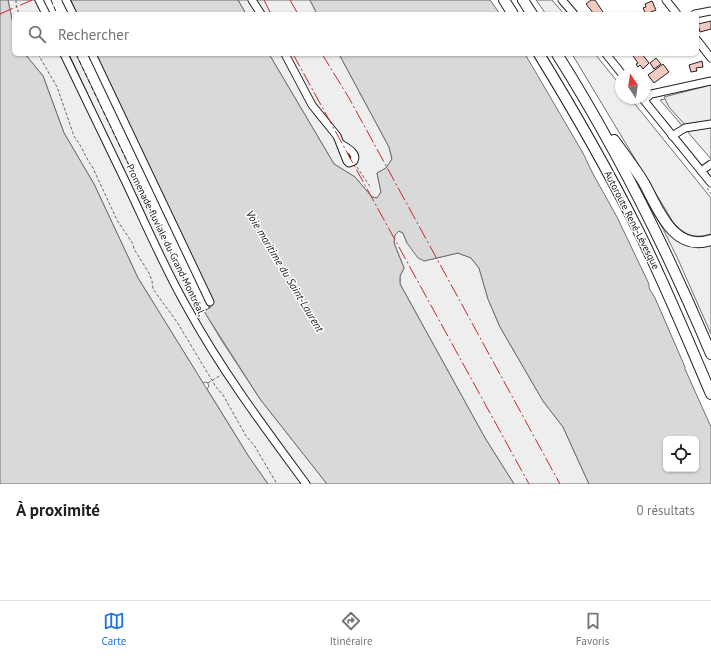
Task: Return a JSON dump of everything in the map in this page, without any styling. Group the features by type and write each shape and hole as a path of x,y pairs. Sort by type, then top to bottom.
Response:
{"highway":[{"path":"504,0 512,12"},
{"path":"523,0 531,12"},
{"name":"Autoroute René-Lévesque","path":"540,56 579,121 632,218 671,301 711,394"},
{"name":"Autoroute René-Lévesque","path":"558,56 575,82 646,213 684,291 711,354"},
{"path":"575,82 643,182 670,229 678,236 688,240 700,242 711,240"}],"street":[{"path":"39,0 45,12"},
{"path":"66,0 72,12"},
{"path":"252,0 260,12"},
{"path":"562,0 572,12"},
{"path":"666,0 675,12"},
{"path":"699,13 711,11"},
{"path":"699,43 711,58"},
{"name":"Promenade fluviale du Grand Montréal,","path":"65,56 179,293 226,372 259,421 306,484"},
{"path":"93,56 210,302"},
{"path":"286,56 312,105 335,132 347,161 354,161"},
{"path":"608,56 617,68"},
{"path":"651,95 711,81"},
{"path":"647,104 711,183"},
{"path":"672,136 683,129 711,124"},
{"path":"701,171 711,164"}],"path":[{"path":"16,0 18,12"},
{"path":"39,56 52,77 74,136 92,166 117,220 133,244 134,249 152,281 153,289 223,395 246,436 254,445 277,484"},
{"path":"354,161 371,188"},
{"path":"208,383 226,372"}],"shaded area":[{"path":"8,0 36,0 41,12 12,12 12,19"},
{"path":"238,0 310,0 316,12 245,12"},
{"path":"536,0 552,0 562,12 545,12"},
{"path":"27,56 62,56 186,313 242,402 303,484 268,484 249,457 207,389 209,386 207,382 203,383 138,278 94,184 64,133 43,76"},
{"path":"70,56 77,56 167,245 200,310 204,311 260,399 327,484 310,484 218,357 195,317 157,242"},
{"path":"270,56 340,56 389,147 392,159 386,168 377,173 381,192 377,198 372,197 355,177 334,164"},
{"path":"573,56 597,56 615,79 615,104 635,104 711,198 711,234 694,236 685,233 673,222"},
{"path":"711,85 711,125 688,128 669,107 664,97"},
{"path":"711,89 711,159 660,100"},
{"path":"653,209 671,234 711,242 711,334 677,257"},
{"path":"399,231 403,233 407,243 424,261 458,253 471,258 479,268 488,299 500,327 543,401 563,427 589,484 514,484 485,438 400,284 400,276 404,268 394,243 394,235"}],"water":[{"path":"0,0 8,0 12,19 12,56 27,56 43,76 64,133 94,184 138,278 249,457 268,484 0,484"},
{"path":"71,0 238,0 245,12 76,12"},
{"path":"310,0 490,0 499,12 316,12"},
{"name":"Voie maritime du Saint-Laurent","path":"97,56 270,56 334,164 355,177 372,197 377,198 381,192 377,173 386,168 392,159 389,147 340,56 526,56 583,153 617,217 649,284 649,288 655,298 711,427 711,484 589,484 563,427 543,401 500,327 488,299 479,268 471,258 458,253 424,261 418,258 407,243 403,233 399,231 395,235 394,243 404,268 400,276 400,284 485,438 514,484 327,484 260,399 204,311 211,307 212,300"}],"building":[{"path":"591,0 595,0 603,12 592,12 586,4"},
{"path":"652,1 656,10 645,12 643,8 646,7 645,4"},
{"path":"711,21 711,29 700,32 699,24"},
{"path":"633,56 644,56 649,63 644,68 640,65 638,67 636,64 638,63"},
{"path":"656,58 661,64 654,69 650,63"},
{"path":"702,61 703,67 696,68 697,71 691,72 689,65"},
{"path":"663,64 669,72 654,83 651,79 651,73"}],"fence":[{"path":"51,0 56,12"},
{"path":"77,56 167,245 200,310 204,311 209,308 209,305"}],"power":[{"path":"0,14 32,0"},
{"path":"264,0 270,12"},
{"path":"290,0 297,12"},
{"path":"294,56 529,484"},
{"path":"323,56 349,98 560,484"}]}
